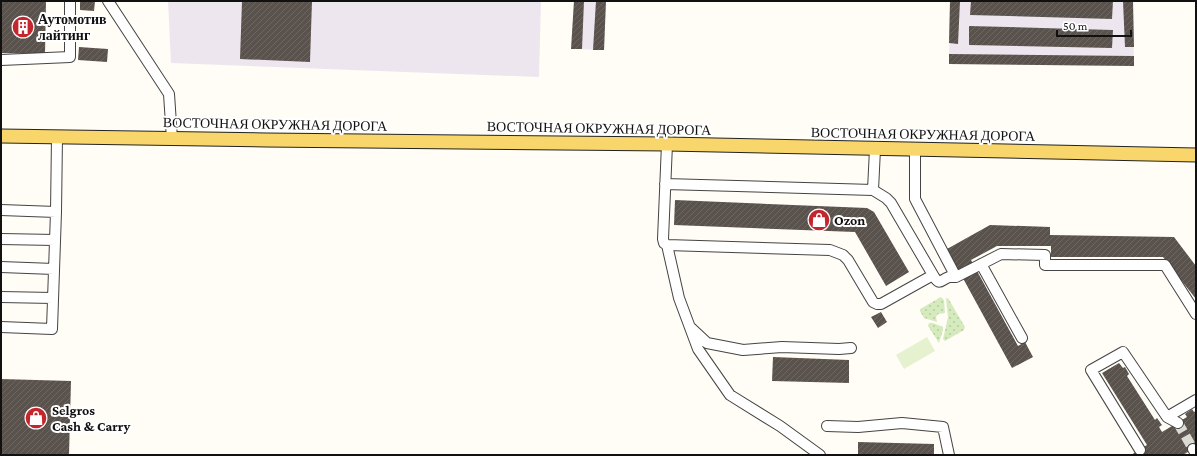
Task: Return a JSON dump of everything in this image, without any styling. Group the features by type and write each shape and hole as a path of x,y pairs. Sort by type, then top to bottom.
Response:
{"main road":[{"name":"ВОСТОЧНАЯ ОКРУЖНАЯ ДОРОГА","path":"1,136 667,144 1196,155"}],"street":[{"path":"1,60 70,57 70,1"},
{"path":"108,1 169,94 172,139"},
{"path":"1,327 52,328 57,137"},
{"path":"667,144 663,239 664,243 667,245 679,298 698,350 730,395 780,426 820,455"},
{"path":"873,190 875,149"},
{"path":"915,150 915,199 956,277"},
{"path":"665,184 873,190 891,203 936,281 938,282 941,282 949,277 956,277 1001,254 1045,255 1045,265 1165,265 1196,314"},
{"path":"1,210 56,212"},
{"path":"1,239 55,240"},
{"path":"667,245 830,250 843,255 848,260 873,302 877,304 881,304 933,275"},
{"path":"981,264 1022,338"},
{"path":"1,267 54,269"},
{"path":"1,297 53,298"},
{"path":"689,327 707,343 743,350 782,347 839,350 851,348"},
{"path":"1140,450 1092,370 1123,352 1167,417 1178,423"},
{"path":"1167,417 1196,400"},
{"path":"827,426 858,428 902,423 943,428 949,455"}],"shaded area":[{"path":"168,1 541,1 539,77 171,63"},
{"path":"574,1 606,1 604,50 572,49"},
{"path":"950,1 1133,1 1134,66 949,64"}],"green space":[{"path":"941,297 944,300 945,313 938,314 936,317 937,322 924,318 920,309"},
{"path":"948,298 965,327 964,330 945,341 943,339 948,317 946,299"},
{"path":"929,323 943,327 939,343 928,326"},
{"path":"927,337 935,351 904,369 896,355"}],"building":[{"name":"Аутомотив лайтинг","path":"1,1 46,1 45,54 1,53"},
{"path":"80,1 95,1 94,11 80,10"},
{"path":"242,1 312,1 310,62 240,59"},
{"path":"574,1 584,1 582,49 571,49"},
{"path":"596,1 606,1 604,50 593,50"},
{"path":"950,1 960,1 958,44 949,43"},
{"path":"971,1 1113,1 1112,19 970,15"},
{"path":"1123,1 1133,1 1134,47 1125,47"},
{"path":"969,26 1113,30 1112,48 969,45"},
{"path":"79,47 108,49 107,62 78,60"},
{"path":"949,54 1134,56 1134,66 949,64"},
{"path":"675,200 867,208 874,212 909,272 886,286 855,232 674,225"},
{"path":"990,225 1050,227 1050,235 1174,237 1196,266 1196,299 1163,257 1051,257 1051,246 997,246 971,260 1018,346 1025,342 1033,357 1012,368 947,249"},
{"path":"881,312 887,322 878,328 871,317"},
{"path":"773,357 849,360 849,383 772,381"},
{"path":"1119,363 1123,368 1125,367 1129,374 1127,376 1155,420 1157,418 1162,425 1159,427 1162,432 1187,417 1185,414 1192,409 1194,412 1196,411 1196,447 1183,455 1131,455 1147,445 1102,373"},
{"name":"Selgros Cash & Carry","path":"1,379 71,381 69,455 1,455"},
{"path":"858,442 934,444 934,455 858,455"}],"tunnel":[{"path":"1178,423 1193,449"}],"place":[{"name":"Аутомотив лайтинг","path":"23,27"},
{"name":"Ozon","path":"819,220"},
{"name":"Selgros Cash & Carry","path":"36,418"}]}
